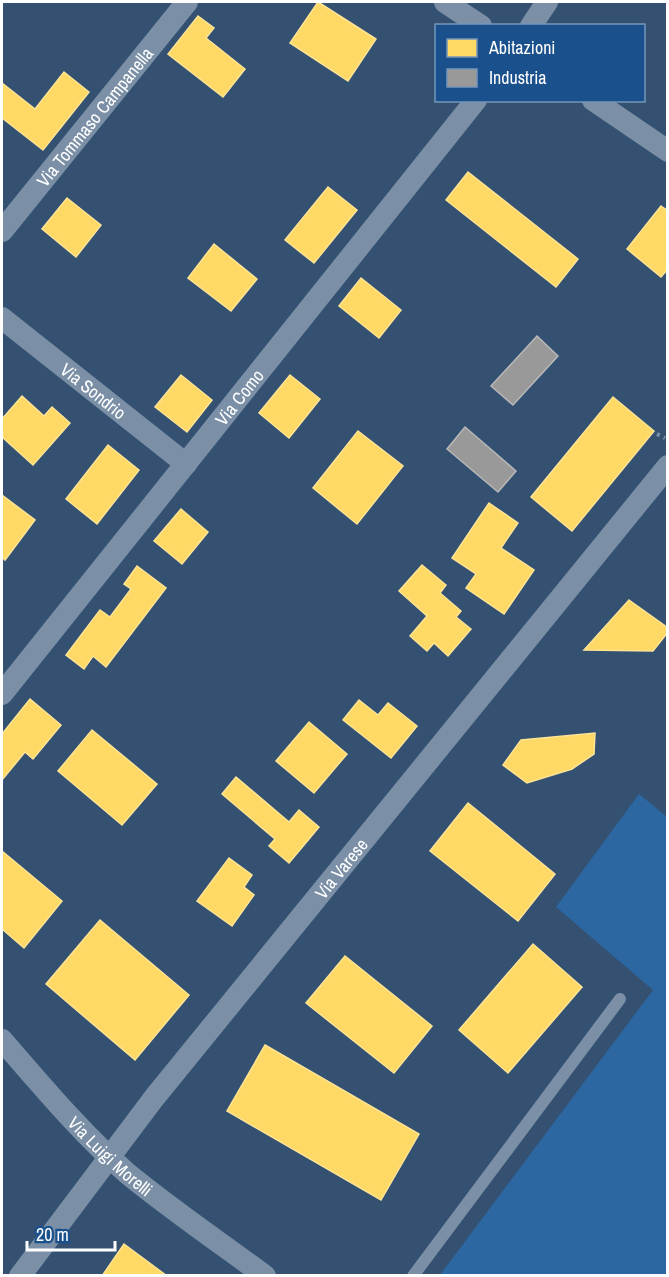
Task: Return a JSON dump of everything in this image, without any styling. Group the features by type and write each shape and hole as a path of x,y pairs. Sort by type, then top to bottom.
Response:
{"street":[{"name":"Via Tommaso Campanella","path":"2,231 187,2"},
{"path":"532,24 547,2"},
{"path":"457,5 479,24"},
{"name":"Via Como","path":"2,694 474,102"},
{"path":"596,102 668,151"},
{"name":"Via Sondrio","path":"2,318 186,464"},
{"name":"Via Varese","path":"20,1275 109,1156 668,466"},
{"name":"Via Luigi Morelli","path":"2,1040 109,1156 165,1204 265,1275"}],"lane":[{"path":"413,1275 620,999"}],"path":[{"path":"657,434 664,438"}],"shaded area":[{"path":"639,794 667,817 667,1275 440,1275 653,990 556,907"}],"building: Abitazioni":[{"path":"318,2 376,39 348,81 290,43"},
{"path":"198,16 214,28 206,38 245,69 223,97 168,54"},
{"path":"64,72 89,92 43,150 2,118 2,83 35,109"},
{"path":"468,172 578,259 556,287 446,200"},
{"path":"328,187 357,210 314,263 285,240"},
{"path":"67,198 101,225 76,257 42,229"},
{"path":"661,206 668,211 668,269 661,277 627,249"},
{"path":"214,244 257,279 231,311 188,278"},
{"path":"361,278 401,310 379,338 339,306"},
{"path":"181,375 212,400 187,432 155,407"},
{"path":"290,375 320,399 289,438 259,413"},
{"path":"22,396 44,416 52,407 70,423 33,465 2,437 2,419"},
{"path":"613,397 654,431 572,531 531,497"},
{"path":"358,431 403,466 357,524 313,488"},
{"path":"108,445 139,470 97,524 66,499"},
{"path":"2,495 35,520 5,560 2,557"},
{"path":"489,503 518,523 501,548 534,570 504,614 466,588 476,574 452,558"},
{"path":"181,509 208,532 182,564 154,541"},
{"path":"422,565 446,585 440,593 461,611 456,617 471,629 448,656 434,643 427,651 410,636 427,616 399,591"},
{"path":"137,566 166,588 106,667 93,656 84,669 66,655 100,610 110,617 131,589 124,584"},
{"path":"629,600 668,628 668,632 653,651 584,650"},
{"path":"30,699 61,725 33,759 25,752 2,780 2,734"},
{"path":"359,700 378,715 388,703 417,726 391,758 343,720"},
{"path":"309,722 347,754 314,793 276,761"},
{"path":"92,730 157,784 122,825 58,771"},
{"path":"595,733 594,754 572,769 527,783 503,765 521,740"},
{"path":"236,777 289,822 299,810 319,827 289,863 269,846 275,839 222,794"},
{"path":"468,803 555,874 518,921 430,851"},
{"path":"2,851 62,901 24,948 2,929"},
{"path":"229,858 252,875 244,887 254,895 232,926 197,901"},
{"path":"100,920 189,995 135,1060 46,984"},
{"path":"533,944 582,987 508,1073 459,1030"},
{"path":"345,956 432,1026 394,1073 306,1003"},
{"path":"265,1045 419,1134 381,1200 227,1111"},
{"path":"124,1244 167,1276 102,1276"}],"building: Industria":[{"path":"537,336 558,356 513,405 491,386"},
{"path":"465,427 516,471 498,492 447,449"}]}
